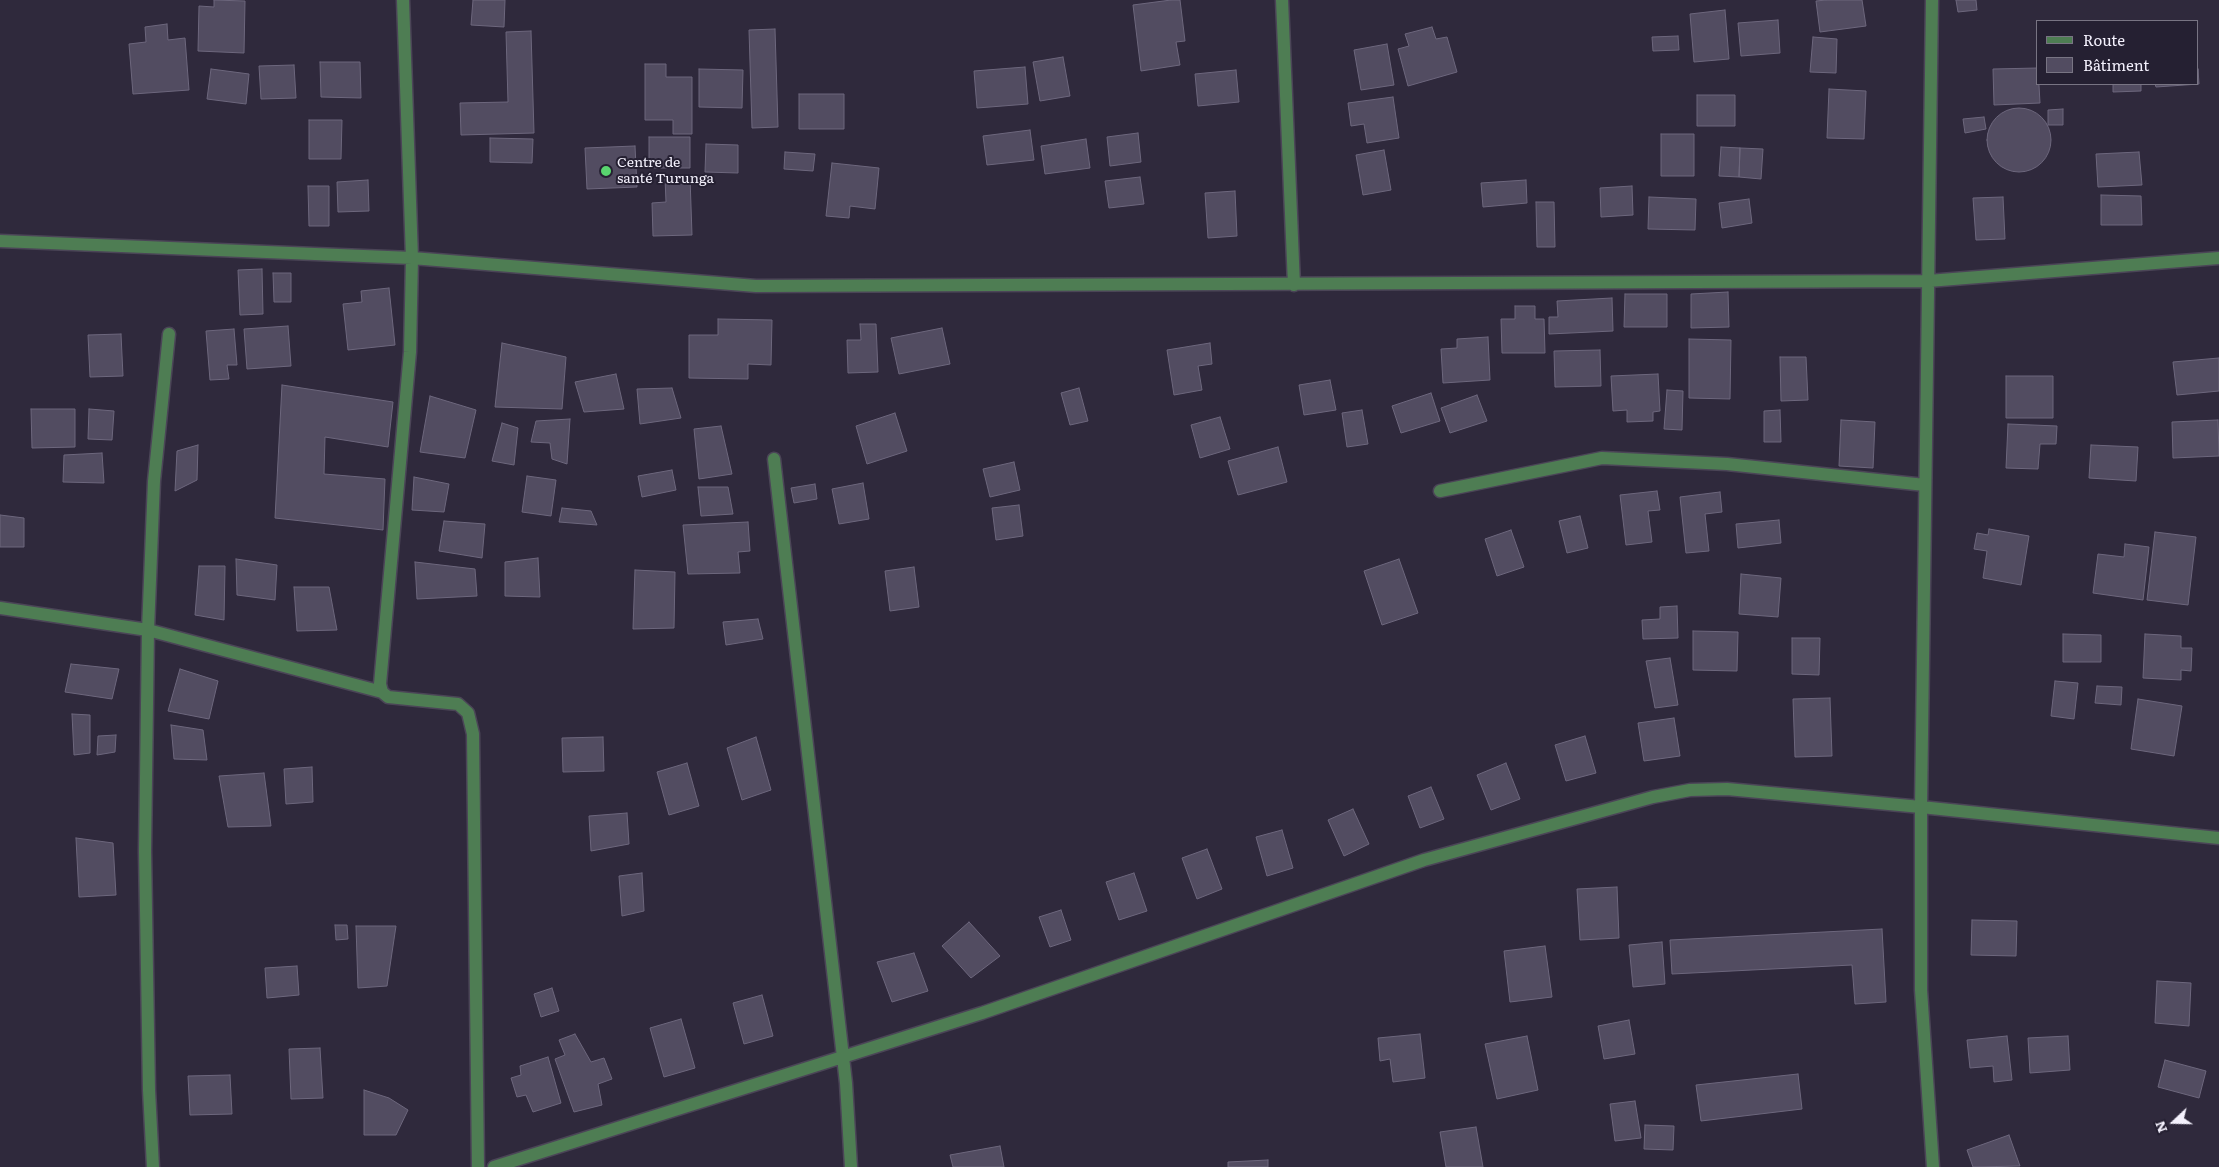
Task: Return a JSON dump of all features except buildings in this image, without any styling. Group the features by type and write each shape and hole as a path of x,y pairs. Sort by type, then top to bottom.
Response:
{"street":[{"path":"382,692 380,684 410,352 412,258 403,0"},
{"path":"1282,0 1294,285"},
{"path":"1932,0 1921,806 1921,990 1933,1167"},
{"path":"0,241 412,258 756,286 1928,281 2219,258"},
{"path":"153,1167 149,1090 145,850 148,630 154,481 169,334"},
{"path":"1440,492 1602,458 1727,464 1925,485"},
{"path":"774,460 842,1056 851,1167"},
{"path":"0,608 148,630 382,692 388,697 458,704 468,714 473,734 478,1167"},
{"path":"494,1167 982,1013 1424,860 1653,797 1690,790 1727,789 1921,806 2219,838"}],"place":[{"name":"Centre de santé Turunga","path":"606,171"}]}
